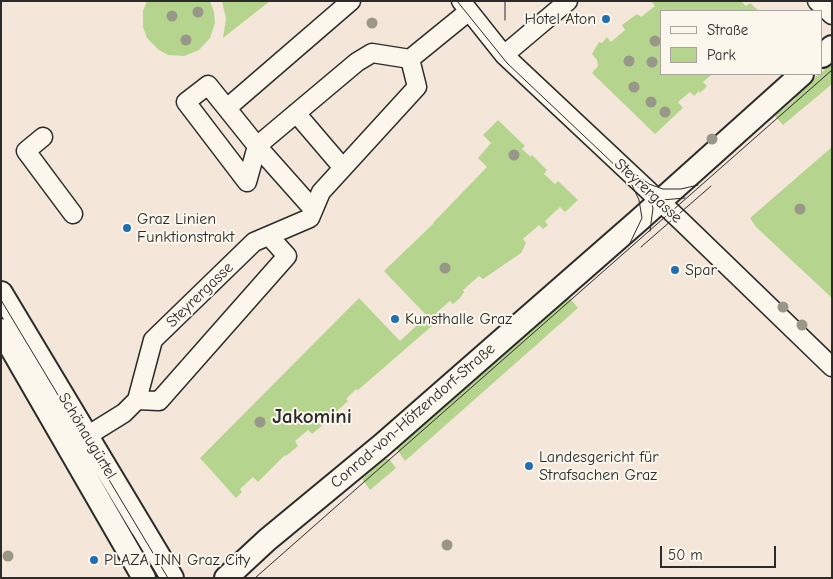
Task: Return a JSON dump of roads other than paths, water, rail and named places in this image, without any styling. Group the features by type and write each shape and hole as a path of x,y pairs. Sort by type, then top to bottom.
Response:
{"main road":[{"name":"Conrad-von-Hötzendorf-Straße","path":"226,578 261,545 389,438 660,202 801,75"},
{"name":"Schönaugürtel","path":"1,294 172,578"},
{"name":"Schönaugürtel","path":"1,330 144,578"}],"street":[{"path":"226,108 352,1"},
{"path":"504,55 568,1"},
{"path":"817,1 832,15"},
{"name":"Steyrergasse","path":"137,400 152,340 254,242 310,218 321,192 417,88 410,59 465,6 504,55 832,367"},
{"path":"314,209 256,146 208,85 186,102 247,182 256,146 357,62 372,53 410,59"},
{"path":"296,113 343,168"},
{"path":"43,137 26,151 73,214"},
{"path":"87,436 124,413 137,400 159,401 287,256 269,236"}],"tram line":[{"path":"457,1 507,63 639,188 649,195 662,200 685,198"},
{"path":"505,1 505,20"},
{"path":"255,578 832,70"},
{"path":"627,168 649,184 663,189 681,189 698,185"},
{"path":"630,243 642,218 639,200 632,185"},
{"path":"641,247 711,186"},
{"path":"648,192 653,208 650,231"},
{"path":"1,300 168,578"},
{"path":"133,535 159,578"}],"place":[{"name":"Hotel Aton","path":"606,19"},
{"name":"Graz Linien Funktionstrakt","path":"127,228"},
{"name":"Spar","path":"675,270"},
{"name":"Kunsthalle Graz","path":"395,319"},
{"name":"Landesgericht für Strafsachen Graz","path":"529,466"},
{"name":"PLAZA INN Graz City","path":"94,560"}],"district":[{"name":"Jakomini","path":"312,417"}]}
